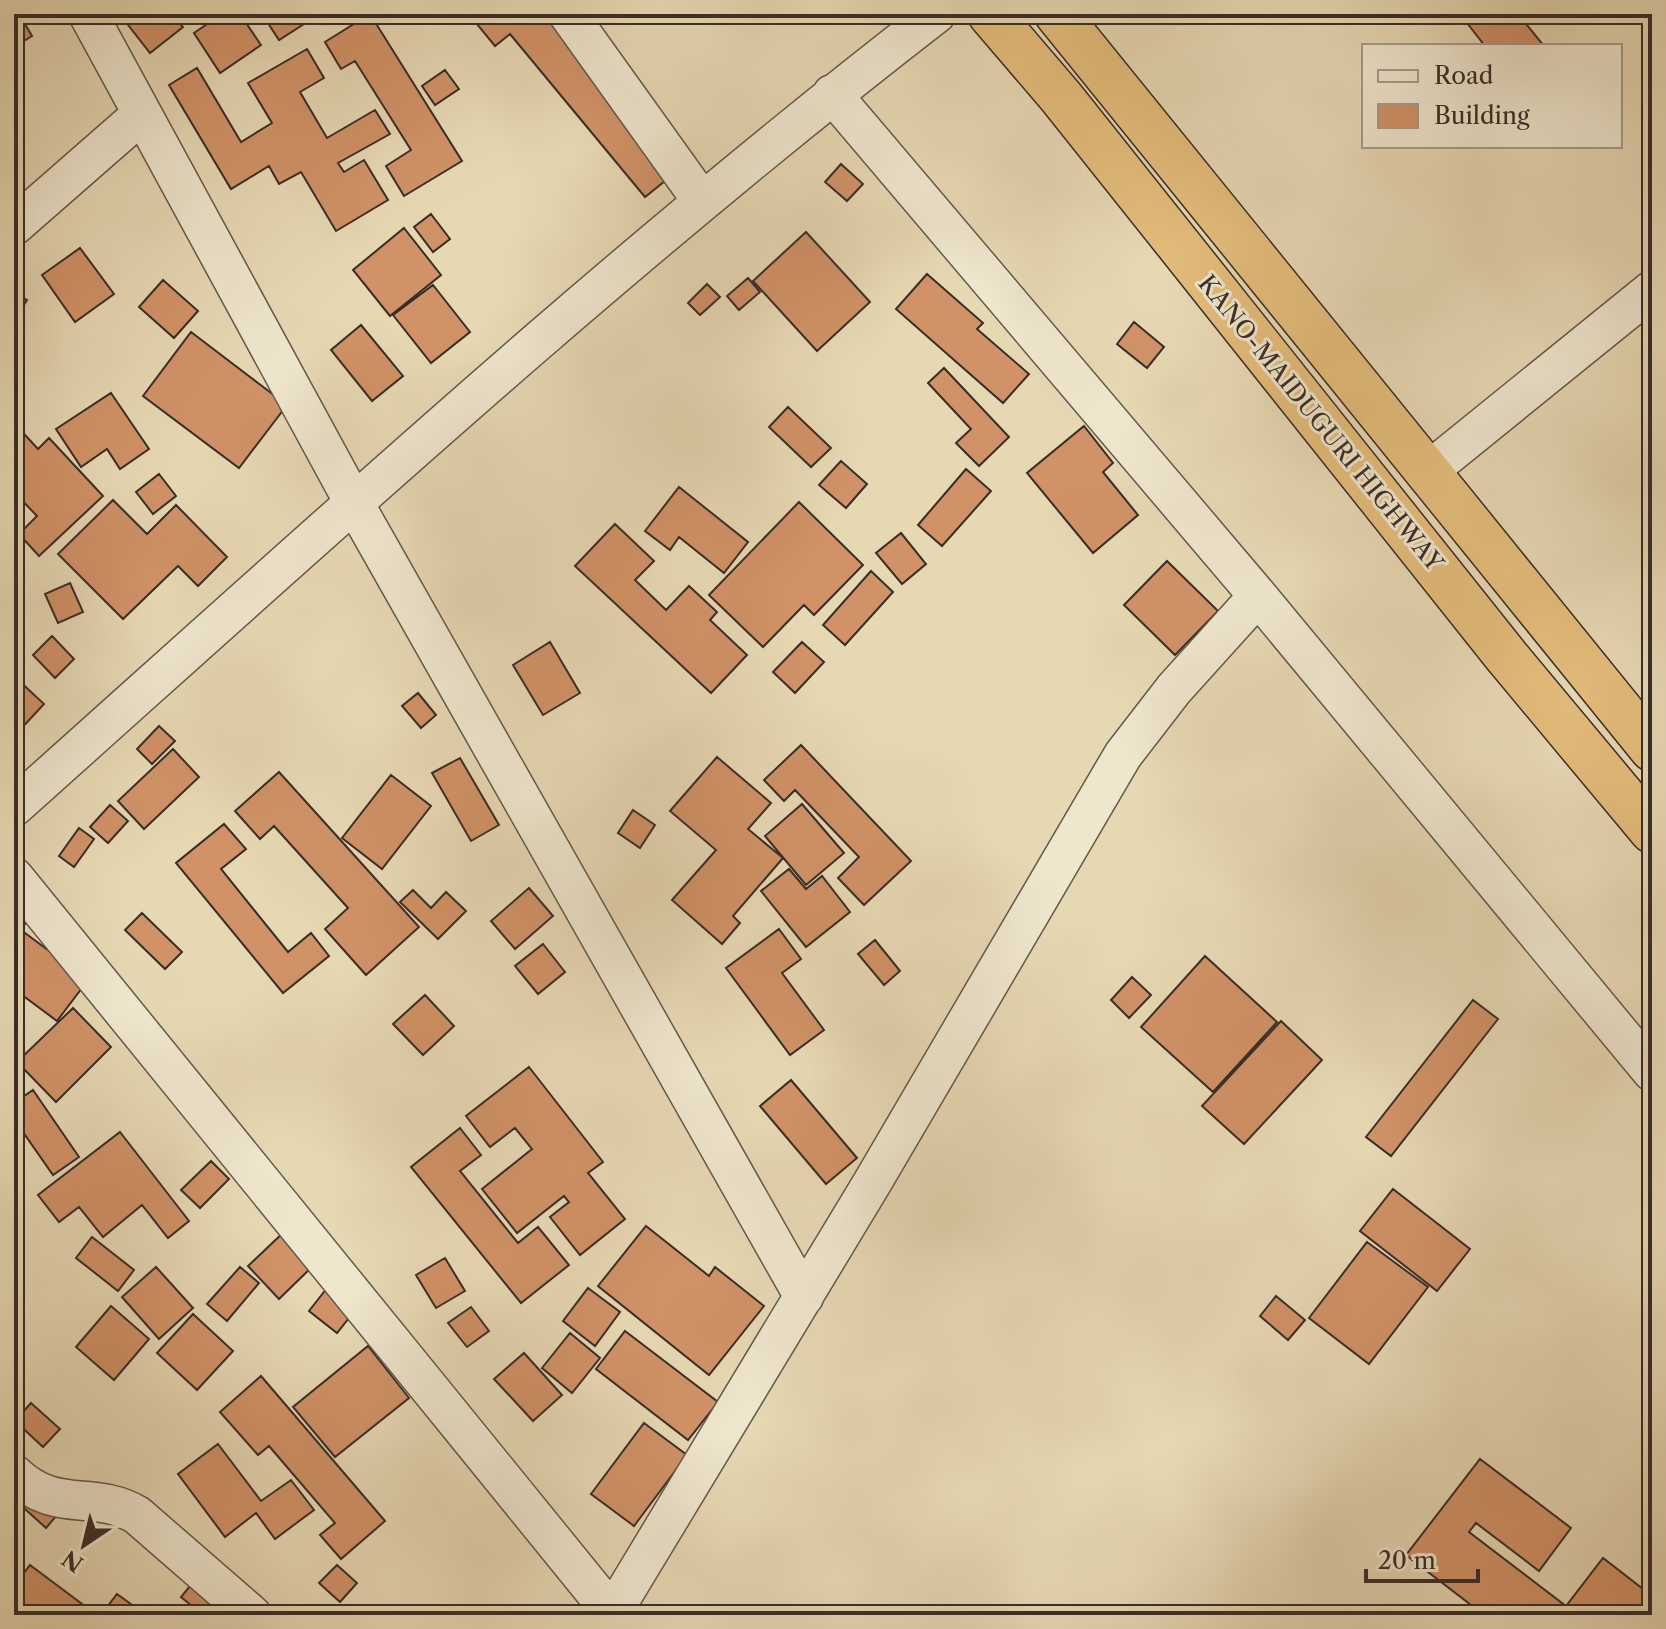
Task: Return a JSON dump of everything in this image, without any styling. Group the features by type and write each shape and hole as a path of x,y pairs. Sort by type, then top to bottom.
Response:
{"highway":[{"name":"KANO-MAIDUGURI HIGHWAY","path":"990,14 1061,97 1507,657 1652,831"},
{"name":"KANO-MAIDUGURI HIGHWAY","path":"1057,14 1652,749"},
{"path":"1507,657 1551,624"}],"street":[{"path":"88,14 354,503 804,1297"},
{"path":"568,14 702,201"},
{"path":"14,807 354,503 702,201 832,94 936,14"},
{"path":"832,94 1258,596 1652,1072"},
{"path":"14,226 142,114"},
{"path":"1426,473 1652,290"},
{"path":"14,877 612,1614 804,1297 1123,755 1174,689 1258,596"},
{"path":"14,1474 48,1498 116,1503 137,1515 252,1615"}],"building":[{"path":"14,14 19,14 32,36 14,47"},
{"path":"134,14 172,14 183,27 150,53 125,21"},
{"path":"222,14 240,14 261,45 220,73 194,33"},
{"path":"262,14 297,14 304,24 279,40"},
{"path":"370,14 462,161 404,196 386,166 411,150 355,61 341,69 325,42"},
{"path":"487,14 547,14 676,172 645,197 510,34 495,46 476,23"},
{"path":"1460,14 1518,14 1542,44 1483,44"},
{"path":"307,49 324,78 300,92 327,138 375,110 390,134 338,163 344,172 364,160 388,200 336,231 301,172 279,184 269,166 231,189 169,85 197,68 241,142 272,123 248,83"},
{"path":"445,70 459,89 435,105 422,86"},
{"path":"841,164 863,184 847,201 825,182"},
{"path":"431,214 450,239 433,252 414,227"},
{"path":"404,228 441,275 390,316 353,270"},
{"path":"806,232 870,302 817,351 753,281"},
{"path":"80,248 114,294 75,322 42,275"},
{"path":"927,274 983,323 977,329 1029,374 1003,403 896,309"},
{"path":"748,278 760,292 739,310 727,296"},
{"path":"163,280 198,311 174,338 139,307"},
{"path":"707,284 720,297 700,315 688,303"},
{"path":"433,285 470,332 431,363 393,315"},
{"path":"14,292 27,300 14,320"},
{"path":"1134,322 1164,347 1147,368 1117,344"},
{"path":"361,325 403,376 372,401 331,350"},
{"path":"191,332 287,405 239,468 143,396"},
{"path":"944,368 1009,437 979,466 956,443 971,429 928,383"},
{"path":"111,393 149,449 120,469 107,449 81,467 56,429"},
{"path":"788,407 831,448 811,467 769,427"},
{"path":"14,423 38,449 49,438 103,496 39,556 19,534 37,516 14,492"},
{"path":"1084,426 1113,463 1103,472 1138,515 1093,553 1027,473"},
{"path":"841,461 867,484 846,508 819,485"},
{"path":"966,469 991,491 942,546 918,525"},
{"path":"159,474 176,496 153,514 136,492"},
{"path":"679,487 748,542 724,573 679,537 670,550 645,531"},
{"path":"113,500 147,534 176,505 227,557 198,586 178,566 123,619 58,554"},
{"path":"799,502 863,565 814,615 804,605 763,647 709,595"},
{"path":"615,524 654,561 635,580 666,610 689,586 717,612 710,620 747,655 711,693 575,566"},
{"path":"901,533 926,564 902,584 876,553"},
{"path":"14,555 23,567 14,573"},
{"path":"1167,561 1218,611 1175,655 1124,605"},
{"path":"871,571 893,592 845,645 823,625"},
{"path":"70,583 83,612 58,623 45,594"},
{"path":"52,636 74,659 55,678 33,655"},
{"path":"550,642 580,693 543,715 513,665"},
{"path":"802,642 824,662 795,693 773,672"},
{"path":"14,676 44,704 18,732 14,728"},
{"path":"418,693 436,715 421,728 402,706"},
{"path":"159,726 175,741 152,764 137,749"},
{"path":"801,745 911,861 864,905 838,878 859,857 795,790 784,801 764,780"},
{"path":"173,749 199,777 144,829 118,801"},
{"path":"717,757 771,803 748,829 783,858 733,916 740,923 722,944 672,900 716,850 670,811"},
{"path":"460,758 499,825 471,841 432,773"},
{"path":"279,772 419,927 366,975 325,929 348,908 274,826 260,839 235,811"},
{"path":"391,775 431,806 382,869 342,838"},
{"path":"802,804 844,853 806,885 765,836"},
{"path":"110,805 128,821 108,843 90,827"},
{"path":"633,810 655,825 640,848 618,833"},
{"path":"224,824 246,849 221,869 288,952 311,933 329,956 283,993 176,863"},
{"path":"79,828 94,839 74,867 59,856"},
{"path":"789,869 806,889 822,876 850,912 806,947 761,891"},
{"path":"529,888 553,916 515,949 491,921"},
{"path":"413,890 431,908 446,892 466,911 438,939 400,902"},
{"path":"14,905 29,920 14,935"},
{"path":"142,913 182,952 165,969 125,930"},
{"path":"779,929 801,959 782,973 824,1030 790,1055 726,968"},
{"path":"21,930 88,980 57,1021 14,989 14,975 21,966 14,960 14,941"},
{"path":"875,940 900,971 884,985 858,954"},
{"path":"543,944 565,972 538,994 515,966"},
{"path":"1205,956 1277,1022 1213,1092 1141,1027"},
{"path":"1132,977 1151,995 1129,1018 1111,1000"},
{"path":"425,995 454,1026 423,1055 393,1024"},
{"path":"1473,1000 1498,1019 1391,1156 1366,1137"},
{"path":"73,1008 111,1047 56,1102 17,1062"},
{"path":"1281,1021 1322,1060 1244,1144 1202,1106"},
{"path":"529,1067 603,1162 588,1173 625,1219 580,1255 550,1217 569,1202 564,1196 517,1233 482,1189 532,1149 515,1128 490,1147 466,1116"},
{"path":"791,1080 857,1158 826,1184 760,1106"},
{"path":"33,1090 79,1157 53,1175 25,1135 14,1143 14,1103"},
{"path":"460,1128 481,1155 460,1171 518,1243 538,1227 569,1265 521,1303 411,1167"},
{"path":"120,1132 189,1221 168,1238 142,1205 103,1237 79,1207 59,1222 38,1195"},
{"path":"211,1161 229,1179 200,1208 181,1190"},
{"path":"1393,1189 1470,1249 1437,1291 1360,1231"},
{"path":"646,1226 709,1276 715,1267 764,1306 709,1375 598,1286"},
{"path":"286,1230 317,1262 279,1299 248,1266"},
{"path":"92,1237 134,1270 118,1291 76,1258"},
{"path":"1367,1242 1428,1287 1369,1364 1309,1318"},
{"path":"445,1258 465,1291 436,1308 416,1275"},
{"path":"156,1267 193,1308 159,1339 122,1297"},
{"path":"240,1267 259,1283 227,1321 207,1304"},
{"path":"327,1288 356,1309 337,1333 309,1311"},
{"path":"588,1288 620,1312 595,1346 563,1321"},
{"path":"1276,1296 1305,1320 1288,1340 1260,1316"},
{"path":"111,1306 149,1339 114,1380 76,1347"},
{"path":"471,1307 489,1331 467,1347 448,1323"},
{"path":"193,1314 233,1351 197,1390 157,1353"},
{"path":"625,1331 718,1402 688,1440 596,1369"},
{"path":"570,1333 600,1358 572,1393 542,1368"},
{"path":"368,1346 409,1398 335,1457 293,1407"},
{"path":"524,1353 562,1395 533,1421 494,1379"},
{"path":"261,1376 385,1521 341,1559 320,1535 335,1523 269,1446 258,1455 220,1412"},
{"path":"31,1403 60,1429 43,1447 15,1421"},
{"path":"644,1423 687,1455 634,1526 591,1494"},
{"path":"218,1444 261,1501 291,1480 314,1510 275,1539 256,1513 225,1537 178,1474"},
{"path":"1480,1459 1571,1528 1539,1571 1476,1523 1469,1532 1566,1606 1603,1558 1652,1596 1652,1615 1484,1615 1406,1555"},
{"path":"14,1471 63,1508 46,1528 14,1499"},
{"path":"30,1565 90,1610 86,1615 14,1615 14,1586"},
{"path":"337,1565 357,1583 340,1602 319,1583"},
{"path":"203,1570 262,1615 203,1615 181,1597"},
{"path":"117,1594 146,1615 101,1615"}]}
